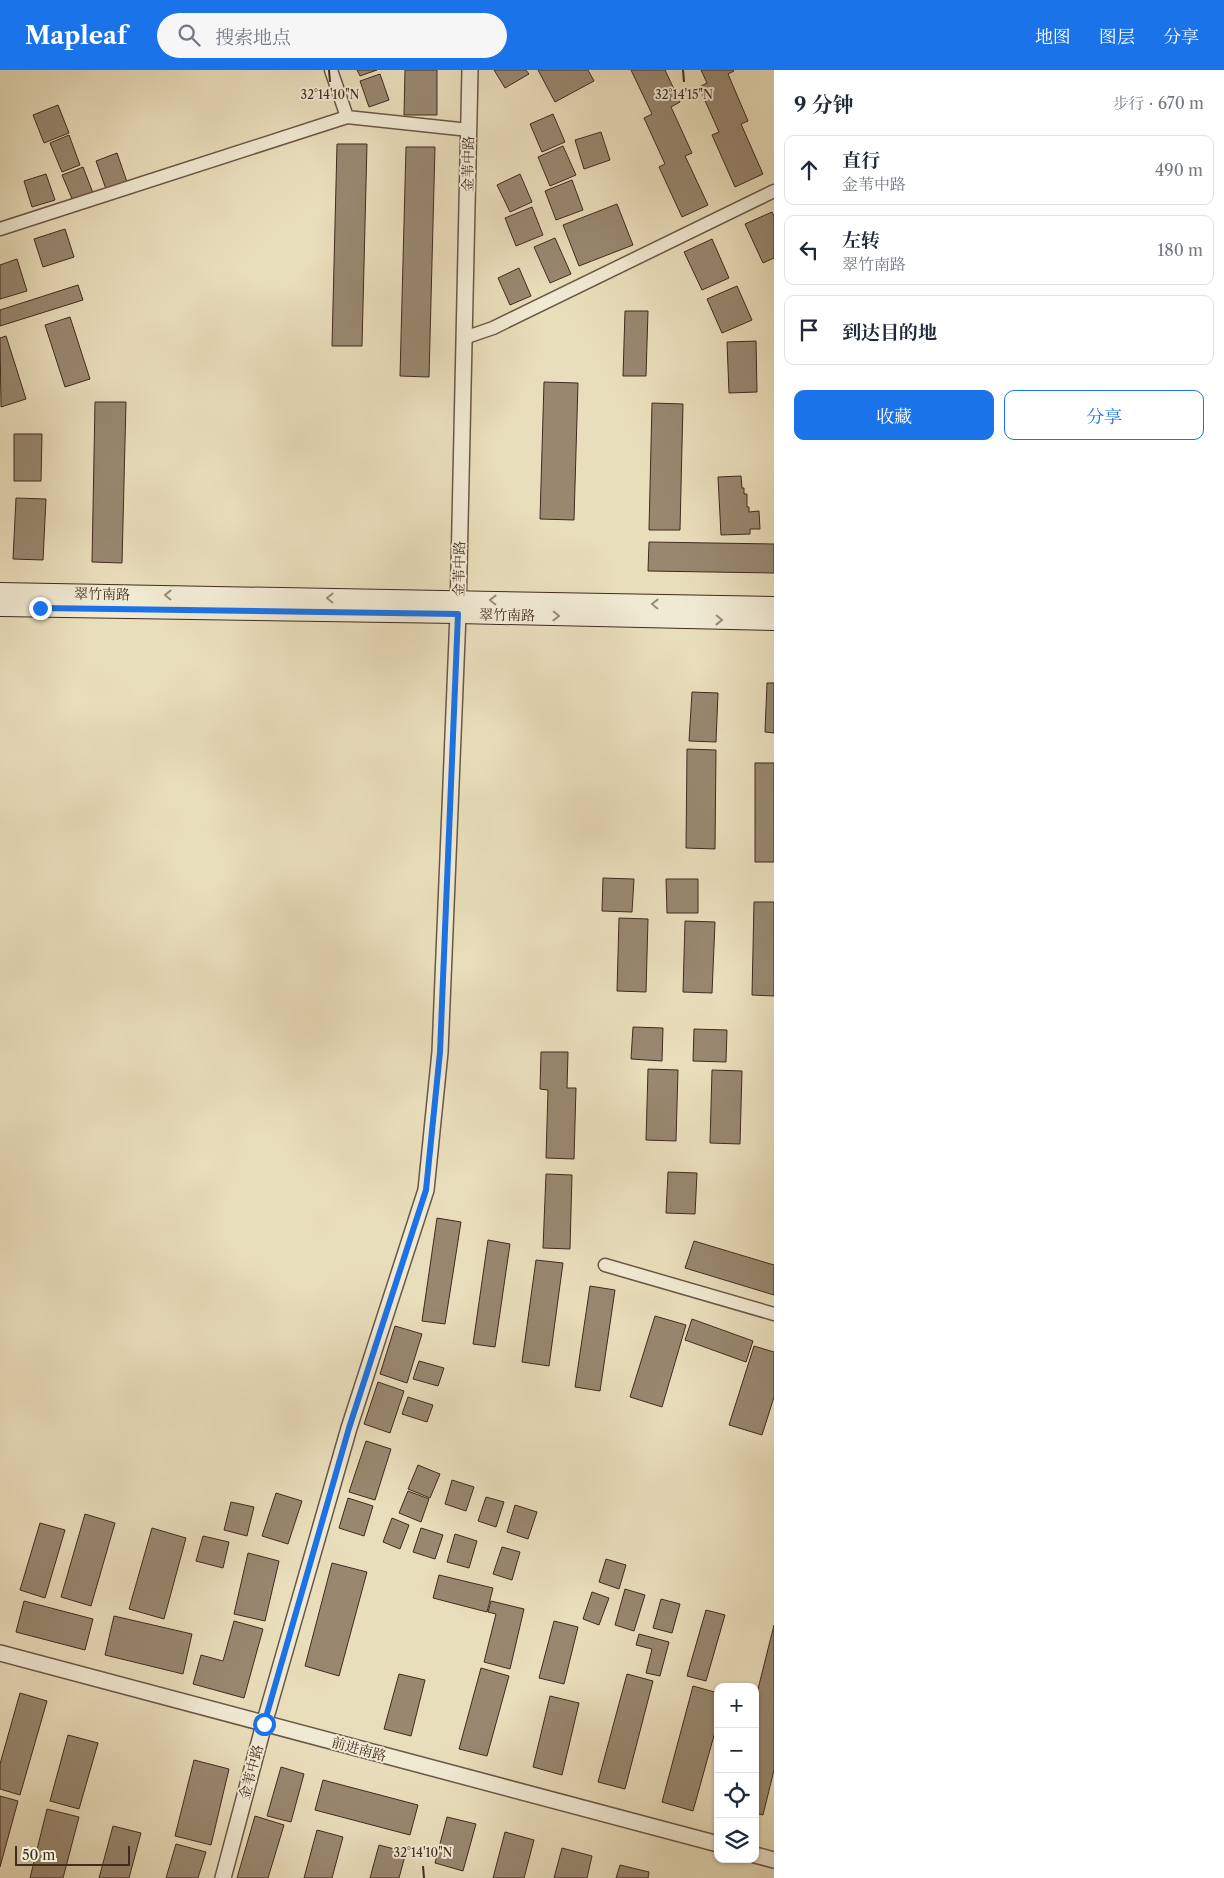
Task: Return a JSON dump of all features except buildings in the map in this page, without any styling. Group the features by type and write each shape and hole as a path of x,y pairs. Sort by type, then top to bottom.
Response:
{"main road":[{"name":"翠竹南路","path":"0,592 458,607 774,621"},
{"name":"翠竹南路","path":"0,607 774,606"}],"street":[{"path":"331,70 347,117"},
{"name":"金苇中路","path":"222,1878 349,1428 426,1190 440,1052 458,607 470,70"},
{"path":"0,228 347,117 469,130"},
{"path":"464,338 493,328 774,191"},
{"path":"605,1265 774,1314"},
{"name":"前进南路","path":"0,1654 714,1843"},
{"path":"759,1856 774,1860"}],"route":[{"path":"40,608 458,614 440,1052 426,1190 349,1428 264,1724"}]}
